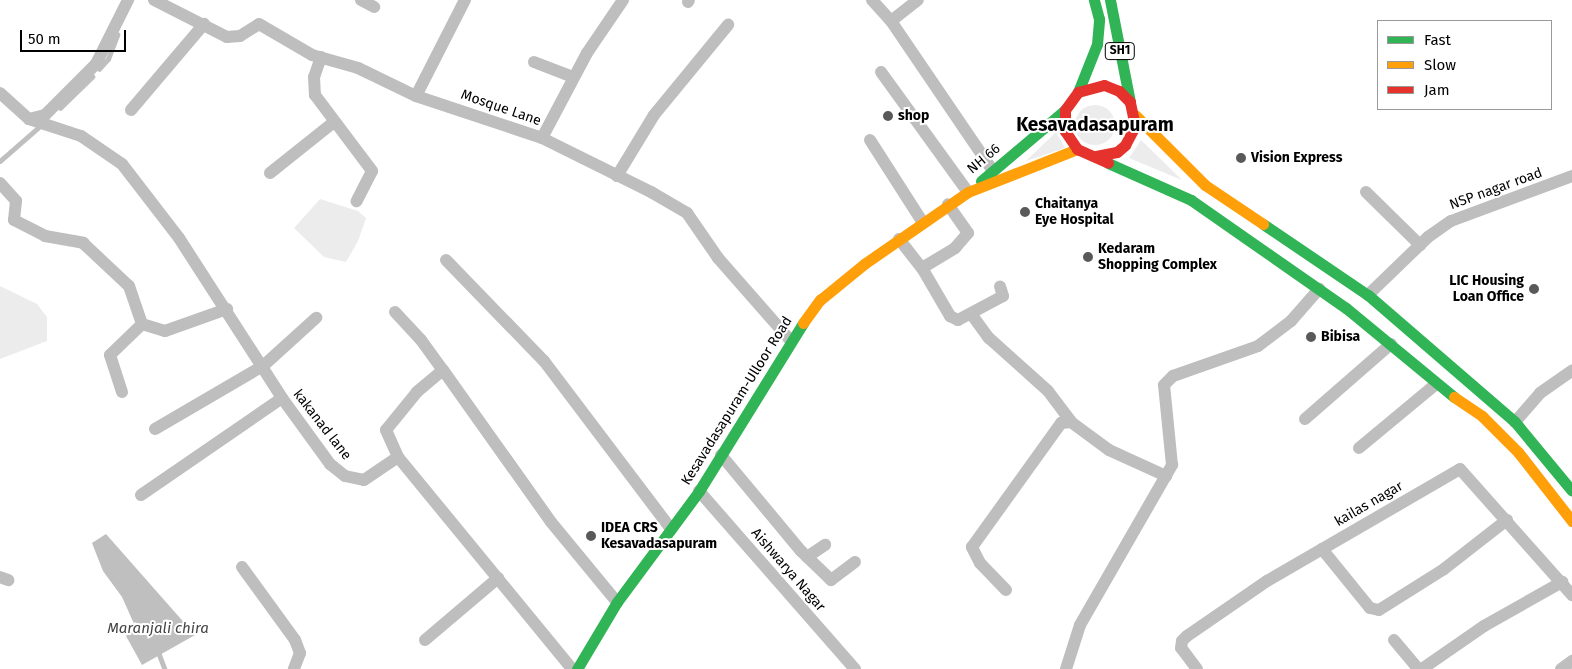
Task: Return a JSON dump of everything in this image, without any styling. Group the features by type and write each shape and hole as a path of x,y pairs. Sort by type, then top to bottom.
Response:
{"main road":[{"name":"SH1","path":"1078,92 1097,44 1099,19 1094,0"},
{"name":"SH1","path":"1110,0 1130,102"},
{"path":"1078,92 1104,85 1119,91 1130,102 1135,115 1205,185 1368,295 1515,422 1572,491"},
{"name":"NH 66","path":"968,192 1065,110 1078,92"},
{"path":"1065,110 1065,131 1077,149 1191,200 1319,289 1391,344 1436,384 1482,416 1518,452 1572,521"},
{"path":"1096,156 1117,152 1125,145 1132,136 1135,115"},
{"path":"968,192 1077,149"},
{"path":"1191,200 1205,185"},
{"name":"Kesavadasapuram-Ulloor Road","path":"577,669 617,602 699,491 790,340 820,300 948,204 968,192"}],"street":[{"path":"0,93 29,120 45,115 96,64 128,0"},
{"name":"Mosque Lane","path":"154,0 227,37 240,36 259,24 321,57 358,68 416,96 542,138 687,213 718,258 790,340"},
{"path":"361,0 374,7"},
{"path":"416,96 465,0"},
{"path":"542,138 560,109 573,77 623,0"},
{"path":"872,0 891,22 993,171"},
{"path":"891,22 918,0"},
{"path":"131,110 204,24"},
{"path":"617,176 654,115 728,25"},
{"path":"321,57 314,78 315,95 372,171 357,200"},
{"path":"534,62 573,77"},
{"path":"881,72 968,192"},
{"name":"kakanad lane","path":"29,120 81,136 122,164 163,216 227,309 282,398 330,464 345,476 364,480 398,457"},
{"path":"270,173 334,122"},
{"path":"870,140 923,223"},
{"name":"NSP nagar road","path":"1368,295 1420,245 1451,221 1572,176"},
{"path":"0,184 16,201 14,220 45,236 83,243 129,286 142,324"},
{"path":"1366,192 1420,245"},
{"path":"922,268 955,248 968,233 948,204"},
{"path":"899,240 922,268 950,316 958,320 972,315 1003,296 1000,286"},
{"path":"446,260 544,361 671,529"},
{"path":"1066,669 1080,625 1172,464 1164,385 1173,376 1258,346 1291,321 1319,289"},
{"path":"142,324 165,331 227,309"},
{"path":"395,312 421,340 551,522 617,602"},
{"path":"972,315 989,338 1048,391 1071,422 1109,450 1166,476"},
{"path":"155,430 263,366 316,318"},
{"path":"122,392 110,355 142,324"},
{"path":"1305,419 1391,344"},
{"path":"443,370 416,392 386,430 398,457 572,669"},
{"path":"1515,422 1540,393 1572,371"},
{"path":"1360,448 1436,384"},
{"path":"141,495 282,398"},
{"path":"1006,590 980,563 972,547 1061,423 1071,422"},
{"path":"721,456 808,557 831,580 855,562"},
{"name":"kailas nagar","path":"1197,669 1181,648 1182,641 1267,581 1460,470 1507,520 1572,595"},
{"name":"Aishwarya Nagar","path":"699,491 855,669"},
{"path":"1322,549 1370,608 1379,610 1444,569 1507,520"},
{"path":"808,557 825,545"},
{"path":"242,567 295,640 300,653 294,669"},
{"path":"425,640 498,578"},
{"path":"1422,669 1484,626 1562,582"},
{"path":"1394,640 1418,669"},
{"path":"1561,669 1572,661"}],"shaded area":[{"path":"1099,105 1106,108 1112,114 1115,125 1114,133 1106,142 1099,145 1091,145 1084,142 1076,133 1075,121 1078,114 1087,106"},
{"path":"1056,132 1065,148 1026,161"},
{"path":"1141,140 1182,180 1129,158"},
{"path":"320,199 358,211 366,218 358,241 346,262 324,257 294,228"},
{"path":"0,286 37,304 47,317 47,341 0,359"}],"water":[{"name":"Maranjali chira","path":"106,534 195,635 142,665 126,636 135,626 122,597 103,571 92,543"}],"waterway":[{"path":"99,69 108,59 117,35"},
{"path":"60,108 92,77"},
{"path":"0,161 39,127"},
{"path":"158,651 165,669"}],"traffic: fast":[{"path":"1078,92 1097,44 1099,19 1094,0"},
{"path":"1110,0 1130,102"},
{"path":"981,181 1065,110"},
{"path":"1108,163 1191,200 1346,308 1454,397"},
{"path":"1263,224 1368,295 1515,422 1572,491"},
{"path":"577,669 617,602 699,491 803,323"}],"traffic: slow":[{"path":"1135,115 1205,185 1263,224"},
{"path":"803,323 820,300 864,264 968,192 1077,149"},
{"path":"1454,397 1482,416 1518,452 1572,521"}],"traffic: jam":[{"path":"1096,156 1117,152 1125,145 1135,126 1130,102 1119,91 1104,85 1078,92 1065,110 1065,131 1077,149 1108,163"}],"place":[{"name":"shop","path":"888,116"},
{"name":"Vision Express","path":"1241,158"},
{"name":"Chaitanya Eye Hospital","path":"1025,212"},
{"name":"Kedaram Shopping Complex","path":"1088,257"},
{"name":"LIC Housing Loan Office","path":"1534,289"},
{"name":"Bibisa","path":"1311,337"},
{"name":"IDEA CRS Kesavadasapuram","path":"591,536"}],"district":[{"name":"Kesavadasapuram","path":"1095,125"}]}
